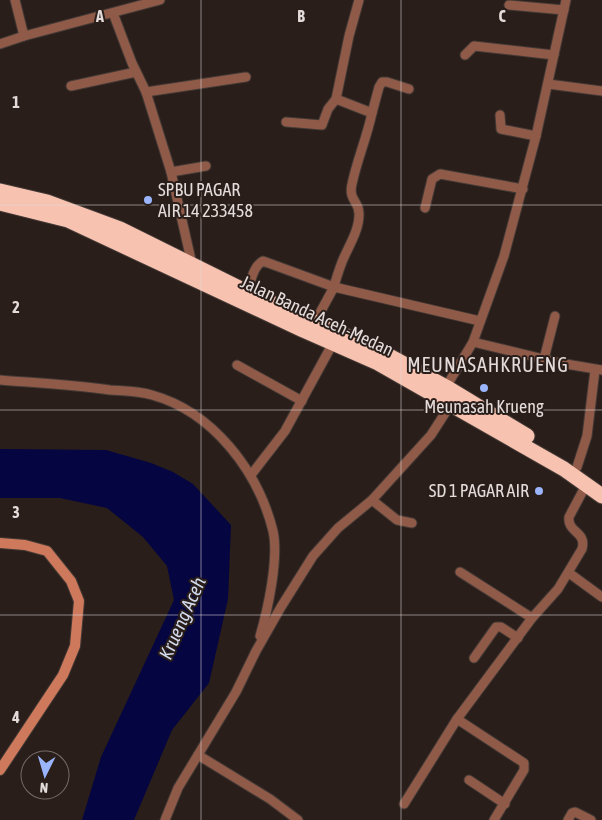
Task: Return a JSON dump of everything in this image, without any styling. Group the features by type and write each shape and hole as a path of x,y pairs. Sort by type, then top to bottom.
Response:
{"highway":[{"name":"Jalan Banda Aceh-Medan","path":"0,191 47,202 120,229 192,264 245,297 333,343 378,363 451,404 564,469 602,496"},
{"name":"Jalan Banda Aceh-Medan","path":"0,203 68,220 245,297 315,322 382,352 446,387 602,483"}],"street":[{"path":"15,0 24,36"},
{"path":"0,44 160,0"},
{"path":"286,122 322,125 328,109 336,99 349,36 359,0"},
{"path":"446,387 473,342 504,256 536,136 566,0"},
{"path":"509,5 564,10"},
{"path":"113,13 136,72 146,92 171,172 192,264"},
{"path":"465,55 474,46 554,55"},
{"path":"71,86 136,72"},
{"path":"146,92 246,77"},
{"path":"315,322 334,287 359,217 359,209 351,197 351,186 369,128 379,87 382,82 387,82 409,89"},
{"path":"548,84 602,91"},
{"path":"336,99 372,114"},
{"path":"500,115 501,129 536,136"},
{"path":"171,172 206,166"},
{"path":"425,208 432,179 440,174 523,189"},
{"path":"245,297 256,267 259,262 263,261 334,287 480,321"},
{"path":"544,359 556,316"},
{"path":"473,342 599,370 587,436 577,467"},
{"path":"251,475 285,431 333,343"},
{"path":"237,364 302,401"},
{"path":"0,380 149,394 182,407 207,424 229,445 251,475 273,531 274,550 268,608 256,650"},
{"path":"165,820 178,788 236,692 256,650 281,607 313,556 338,528 372,500 431,435 451,404"},
{"path":"404,804 457,719 532,618 558,589 582,549 584,542 582,537 568,522 586,485"},
{"path":"372,500 398,520 412,523"},
{"path":"0,544 25,545 47,551 71,581 79,601 75,646 62,675 0,770"},
{"path":"460,572 532,618"},
{"path":"568,573 602,597"},
{"path":"474,658 496,626 501,627 518,638"},
{"path":"457,719 524,763 524,770 494,820"},
{"path":"198,755 270,799 298,820"},
{"path":"469,780 505,804"},
{"path":"568,820 572,813 575,812 591,820"}],"water":[{"name":"Krueng Aceh","path":"0,449 106,450 151,463 173,472 193,484 231,525 228,599 209,683 172,730 134,820 82,820 101,757 174,600 167,566 143,537 107,508 60,498 0,498"}],"place":[{"name":"SPBU PAGAR AIR 14 233458","path":"148,200"},
{"name":"Meunasah Krueng","path":"484,388"},
{"name":"SD 1 PAGAR AIR","path":"539,491"}],"district":[{"name":"MEUNASAHKRUENG","path":"488,365"}]}
